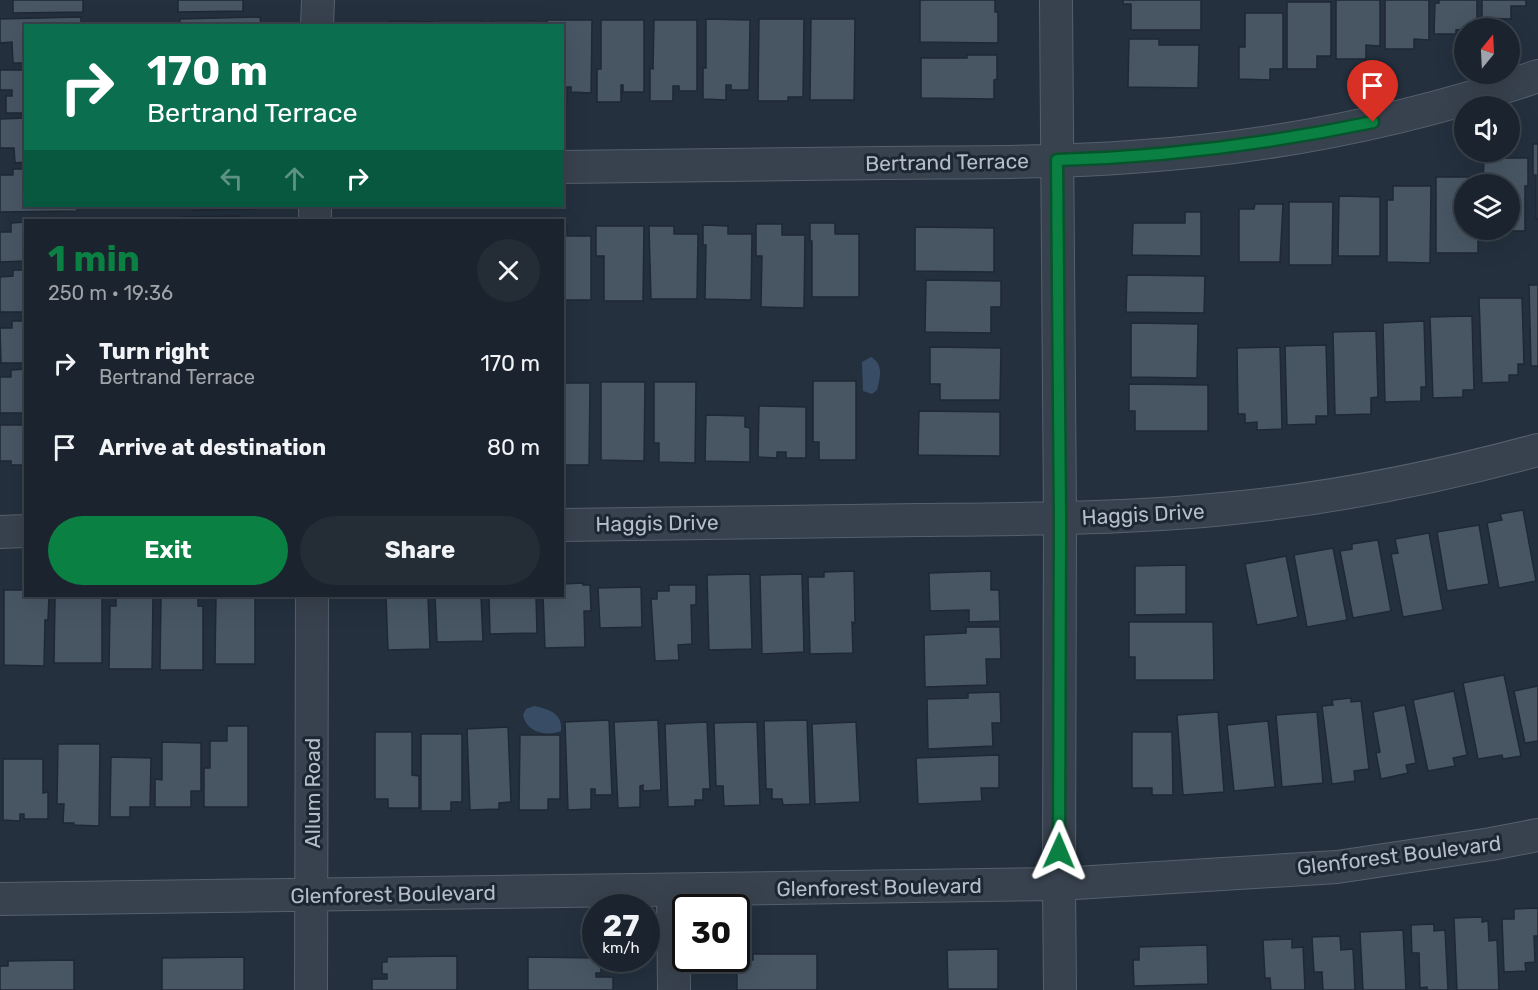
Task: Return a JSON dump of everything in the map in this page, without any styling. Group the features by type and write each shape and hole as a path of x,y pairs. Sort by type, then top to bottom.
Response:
{"street":[{"path":"317,24 318,0"},
{"path":"1056,0 1060,519 1060,990"},
{"name":"Bertrand Terrace","path":"564,167 1057,160 1175,154 1278,141 1420,111 1538,76"},
{"name":"Haggis Drive","path":"564,525 1060,519 1167,514 1289,501 1424,478 1538,450"},
{"path":"0,532 24,531"},
{"name":"Allum Road","path":"311,990 312,597"},
{"name":"Glenforest Boulevard","path":"0,898 1059,884 1337,867 1538,835"},
{"path":"673,890 674,990"}],"water":[{"path":"871,357 878,363 880,372 877,390 872,394 863,391 862,362"},
{"path":"534,706 554,713 560,720 561,731 543,733 528,726 523,715 526,709"}],"building":[{"path":"13,0 83,0 83,12 13,13"},
{"path":"178,0 243,0 243,11 178,12"},
{"path":"920,0 995,0 995,12 998,12 998,43 920,42"},
{"path":"1123,0 1201,0 1201,30 1131,30 1131,4 1123,4"},
{"path":"1336,0 1380,0 1380,46 1366,45 1366,59 1336,59"},
{"path":"1385,0 1429,0 1429,40 1414,39 1414,49 1385,49"},
{"path":"1439,0 1477,0 1477,18 1454,18 1454,34 1434,34 1435,3 1439,3"},
{"path":"1482,0 1526,0 1526,6 1511,6 1511,18 1482,18"},
{"path":"1287,2 1331,2 1331,56 1317,56 1317,69 1287,69"},
{"path":"1245,13 1283,13 1283,69 1270,69 1270,80 1239,79 1239,47 1245,47"},
{"path":"81,17 81,24 24,24 24,63 13,63 12,42 0,43 0,19"},
{"path":"260,17 261,24 180,24 180,19"},
{"path":"706,19 750,20 749,90 731,90 731,85 726,85 726,100 703,99 703,68 706,68"},
{"path":"759,19 804,19 803,97 788,97 788,101 758,101"},
{"path":"811,19 855,19 854,100 810,100"},
{"path":"547,20 592,20 591,93 571,92 571,87 567,87 567,102 564,101 564,24 547,24"},
{"path":"601,20 644,20 644,92 623,92 623,85 621,85 621,102 597,102 597,69 601,69"},
{"path":"654,20 697,20 697,91 679,91 679,86 673,86 673,101 650,101"},
{"path":"389,21 433,22 433,24 389,24"},
{"path":"439,21 482,21 481,24 439,24"},
{"path":"491,21 535,21 535,24 491,24"},
{"path":"1129,39 1159,39 1159,45 1199,45 1198,88 1128,87"},
{"path":"967,55 997,55 994,99 921,98 921,58 967,58"},
{"path":"0,70 24,70 24,113 6,113 6,96 12,96 12,90 0,90"},
{"path":"24,118 24,162 15,163 14,148 0,148 0,119"},
{"path":"1533,144 1538,144 1538,219 1536,219 1536,175 1533,175"},
{"path":"1520,158 1528,158 1528,186 1525,186 1525,231 1520,231 1520,174 1483,174 1484,162 1520,162"},
{"path":"13,169 24,169 24,207 77,207 77,211 0,212 0,175 13,175"},
{"path":"1436,177 1454,177 1454,240 1478,240 1478,253 1436,253"},
{"path":"1393,186 1431,186 1430,263 1387,262 1387,200 1393,200"},
{"path":"1339,196 1380,197 1380,256 1338,256"},
{"path":"1289,202 1333,202 1332,265 1289,265"},
{"path":"1255,204 1283,204 1280,262 1239,262 1239,209 1254,209"},
{"path":"193,207 257,207 257,209 193,210"},
{"path":"1185,212 1201,212 1201,256 1132,255 1133,223 1185,223"},
{"path":"240,216 241,219 179,219 179,217"},
{"path":"24,222 24,261 0,262 0,232 11,232 11,223"},
{"path":"810,223 835,223 835,234 859,234 859,297 812,297"},
{"path":"756,224 782,224 782,235 805,235 804,308 761,307 762,256 756,256"},
{"path":"703,225 728,226 728,234 752,234 751,300 705,299 706,245 703,245"},
{"path":"564,226 567,226 567,236 591,236 591,300 564,300"},
{"path":"596,226 644,226 643,301 604,301 604,256 596,256"},
{"path":"649,226 674,226 674,234 698,234 697,299 651,299"},
{"path":"915,227 994,228 994,272 915,271"},
{"path":"13,270 24,270 24,312 0,312 0,277 13,276"},
{"path":"1127,275 1205,276 1204,313 1126,312"},
{"path":"926,280 1001,281 1001,307 991,307 991,333 925,332"},
{"path":"1529,285 1538,285 1538,366 1531,366"},
{"path":"1479,298 1522,298 1524,364 1518,364 1518,375 1509,375 1509,382 1482,383"},
{"path":"1472,316 1474,390 1463,390 1463,397 1433,398 1430,317"},
{"path":"12,321 24,321 24,363 1,363 0,328 12,328"},
{"path":"1424,321 1426,387 1421,387 1421,401 1385,402 1383,323"},
{"path":"1131,323 1198,324 1197,378 1131,377"},
{"path":"1376,331 1378,397 1371,398 1371,414 1335,415 1333,332"},
{"path":"1326,345 1328,416 1316,416 1316,424 1287,425 1285,346"},
{"path":"930,347 1001,348 1000,400 940,400 940,384 930,384"},
{"path":"1280,347 1282,429 1257,430 1257,422 1245,423 1245,414 1238,414 1237,348"},
{"path":"24,369 24,413 0,413 0,377 11,377 11,370"},
{"path":"813,381 856,381 856,460 819,460 819,442 813,442"},
{"path":"601,382 645,382 644,461 601,460"},
{"path":"654,382 696,382 695,463 659,462 659,443 654,443"},
{"path":"564,383 590,383 589,465 564,465"},
{"path":"1129,384 1208,385 1208,431 1135,431 1135,411 1129,411"},
{"path":"759,406 806,407 806,458 786,458 786,452 777,452 777,458 758,457"},
{"path":"919,411 1000,412 1000,456 918,455"},
{"path":"706,415 745,416 745,427 750,428 750,462 705,461"},
{"path":"0,425 24,425 24,465 11,465 11,461 0,461"},
{"path":"1523,510 1536,581 1499,588 1487,523 1502,520 1500,514"},
{"path":"1479,525 1489,584 1447,591 1437,532"},
{"path":"1429,533 1443,610 1403,617 1391,554 1398,553 1395,539"},
{"path":"1378,540 1391,611 1353,618 1340,551 1352,549 1352,544"},
{"path":"1333,548 1347,620 1307,627 1294,555"},
{"path":"1286,556 1298,617 1257,625 1245,564"},
{"path":"1186,565 1186,614 1135,615 1135,566"},
{"path":"854,571 853,653 810,654 808,577 824,577 824,572"},
{"path":"991,571 991,590 999,590 1000,621 969,622 969,610 930,611 929,573"},
{"path":"750,574 752,649 709,650 707,575"},
{"path":"802,574 804,652 762,654 760,575"},
{"path":"564,584 590,585 591,611 584,611 585,647 545,648 543,597 564,597"},
{"path":"669,585 696,585 696,605 691,605 692,644 678,645 679,660 655,661 651,599 657,599 657,591 669,591"},
{"path":"641,587 642,627 600,628 598,588"},
{"path":"4,590 24,590 24,597 49,597 48,620 45,620 44,666 4,665"},
{"path":"102,597 102,663 54,663 55,598"},
{"path":"116,597 153,597 152,669 109,669 110,606 116,606"},
{"path":"161,597 198,597 198,606 203,606 203,670 160,670"},
{"path":"216,597 255,597 255,664 215,664"},
{"path":"386,597 428,597 430,649 388,650"},
{"path":"435,597 481,597 483,641 437,642"},
{"path":"489,597 536,597 537,633 490,634"},
{"path":"1129,622 1213,622 1214,680 1135,680 1135,657 1129,657"},
{"path":"966,627 1000,627 1001,659 986,659 987,685 925,687 924,635 966,633"},
{"path":"1504,675 1521,756 1503,759 1502,755 1478,759 1463,683"},
{"path":"1538,686 1538,741 1525,743 1514,691"},
{"path":"1454,691 1467,755 1453,758 1455,766 1428,771 1413,700"},
{"path":"1000,692 1001,723 992,723 993,746 928,749 927,699 968,698 968,693"},
{"path":"1351,698 1351,702 1361,701 1369,769 1354,771 1355,781 1332,784 1322,706 1333,705 1332,700"},
{"path":"1405,705 1416,763 1406,765 1408,773 1381,779 1376,753 1380,752 1373,712"},
{"path":"1218,712 1224,792 1183,795 1177,715"},
{"path":"1317,712 1323,783 1282,787 1276,715"},
{"path":"609,720 612,795 595,795 595,789 591,789 591,809 568,810 565,722"},
{"path":"658,720 661,790 643,791 643,785 640,786 640,807 618,808 614,722"},
{"path":"807,720 810,804 783,805 782,799 772,799 772,789 766,789 764,721"},
{"path":"1268,721 1275,787 1234,791 1227,725"},
{"path":"707,722 710,789 703,789 703,800 695,800 695,806 668,807 665,724"},
{"path":"757,722 760,805 724,806 723,786 716,786 714,723"},
{"path":"856,722 860,802 815,804 812,724"},
{"path":"227,726 248,726 248,807 204,807 204,768 210,768 210,741 227,741"},
{"path":"508,727 511,802 499,803 499,809 470,810 467,729"},
{"path":"375,732 412,732 412,775 419,776 419,808 388,808 388,799 375,799"},
{"path":"1132,732 1172,732 1173,795 1152,795 1152,788 1132,788"},
{"path":"421,734 462,734 462,802 451,802 451,811 421,811"},
{"path":"520,735 560,735 560,799 548,799 548,810 519,810"},
{"path":"162,742 201,743 201,791 191,791 191,807 155,807 155,779 162,780"},
{"path":"58,744 100,744 99,826 63,823 64,804 57,804"},
{"path":"999,755 999,788 981,788 982,801 918,804 916,758"},
{"path":"111,757 151,758 150,807 130,807 130,817 110,817"},
{"path":"3,759 43,759 43,793 48,792 48,819 24,819 24,814 20,814 20,821 3,820"},
{"path":"1538,908 1538,936 1534,936 1535,962 1525,963 1526,971 1504,972 1502,919 1514,919 1514,909"},
{"path":"1482,917 1482,922 1488,921 1489,941 1497,940 1499,990 1457,990 1454,918"},
{"path":"1434,924 1434,931 1445,930 1448,990 1420,988 1419,953 1412,953 1411,925"},
{"path":"1403,930 1406,990 1363,990 1360,932"},
{"path":"1340,936 1341,950 1353,949 1355,990 1323,990 1322,972 1314,972 1312,937"},
{"path":"1292,939 1292,948 1303,947 1305,990 1271,990 1270,978 1265,978 1263,940"},
{"path":"1207,945 1208,984 1134,986 1133,960 1139,960 1139,947"},
{"path":"998,949 998,989 948,989 947,950"},
{"path":"753,954 817,954 817,990 737,990 737,972 750,972 750,960 753,960"},
{"path":"457,956 457,990 372,990 372,979 387,979 387,974 382,974 382,962 387,962 387,957"},
{"path":"244,957 244,990 162,990 162,958"},
{"path":"528,957 582,958 582,972 601,972 596,973 596,977 613,977 613,990 528,990"},
{"path":"74,960 74,990 0,990 0,966 8,966 8,961"}],"route":[{"path":"1059,851 1060,519 1057,160 1175,154 1278,141 1373,122"}]}
